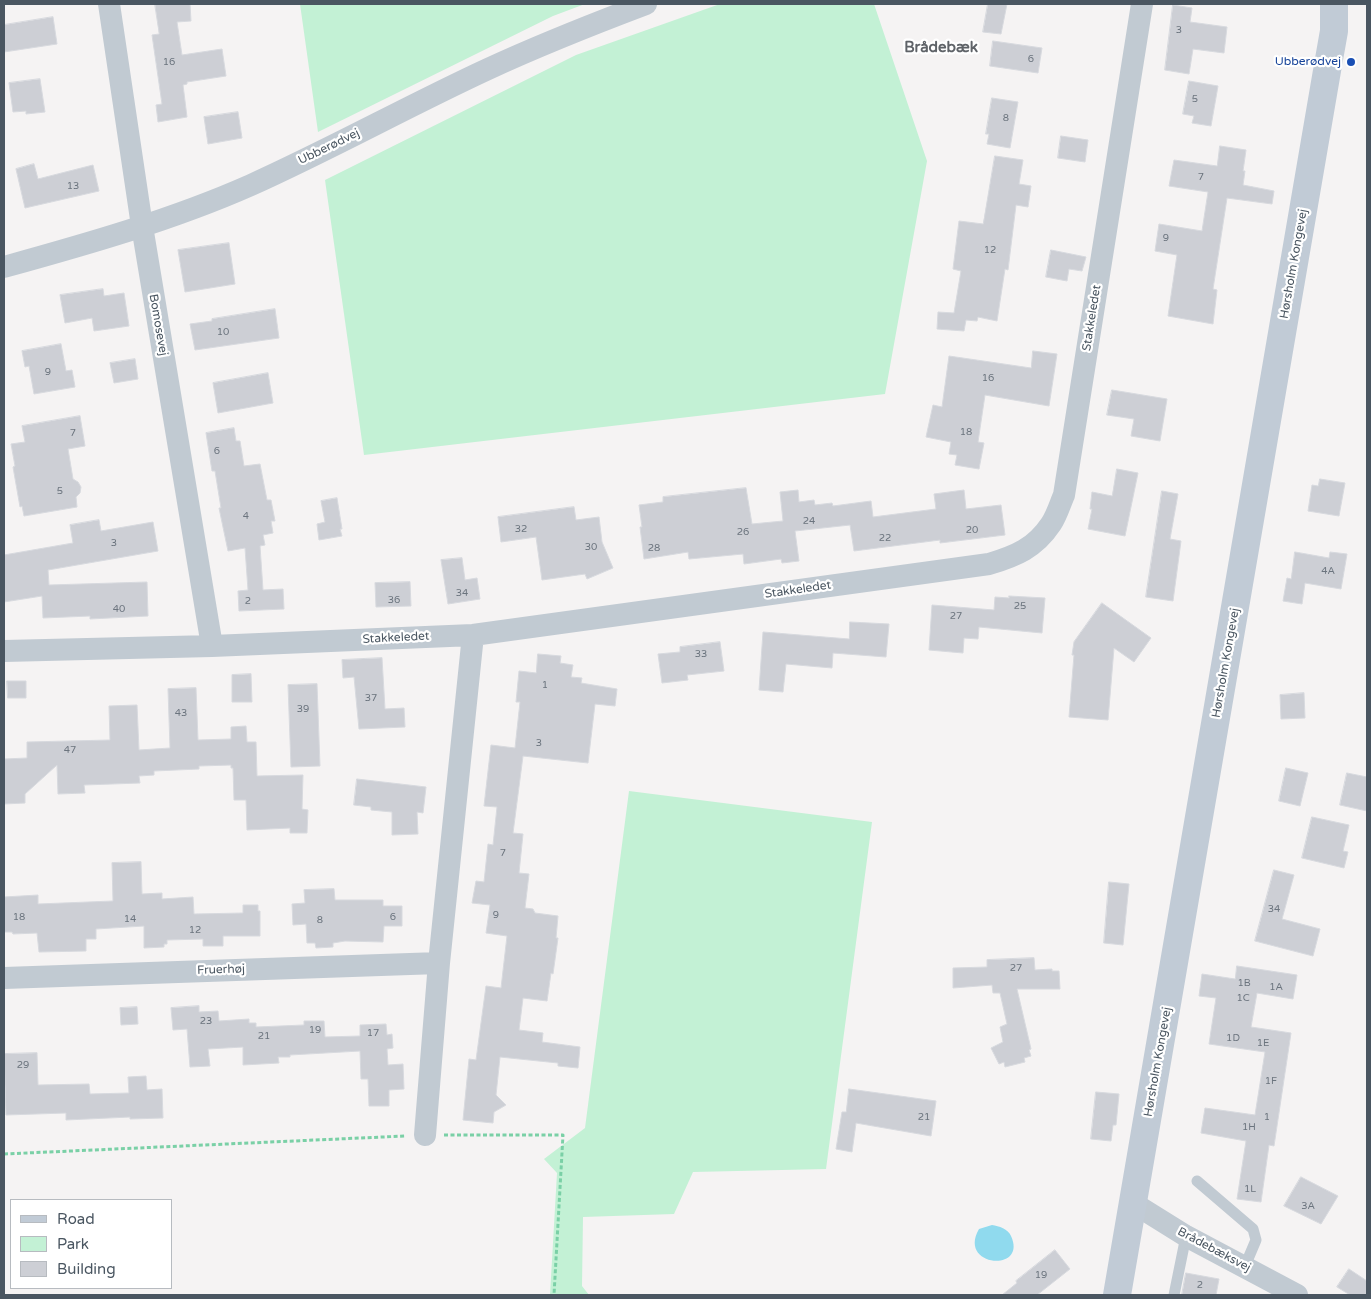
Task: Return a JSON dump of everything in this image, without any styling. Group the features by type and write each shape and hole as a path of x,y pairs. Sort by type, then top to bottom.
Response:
{"main road":[{"name":"Hørsholm Kongevej","path":"1334,4 1334,31"},
{"name":"Hørsholm Kongevej","path":"1118,1295 1334,31 1343,4"}],"street":[{"name":"Bomosevej","path":"109,4 142,226 212,646"},
{"name":"Ubberødvej","path":"4,267 142,226 197,207 251,185 489,68 599,21 646,4"},
{"name":"Stakkeledet","path":"4,651 212,646 473,635 989,564 1011,558 1030,547 1052,523 1064,495 1142,4"},
{"path":"425,1135 439,963 473,635"},
{"name":"Fruerhøj","path":"4,978 439,963"},
{"name":"Brådebæksvej","path":"1133,1203 1186,1236 1297,1295"}],"lane":[{"path":"1197,1181 1252,1229 1256,1240 1245,1266"},
{"path":"1174,1295 1186,1236"}],"path":[{"path":"4,1154 425,1135 563,1135 554,1295"}],"green space":[{"path":"300,4 585,4 553,16 318,132"},
{"path":"720,4 874,4 927,161 885,394 364,455 325,180 576,55"},
{"path":"629,791 872,822 826,1169 693,1172 674,1214 583,1217 582,1286 589,1295 550,1295 557,1173 544,1159 585,1128"}],"water":[{"path":"992,1225 1003,1228 1011,1236 1014,1248 1010,1256 1003,1260 993,1261 984,1258 977,1251 975,1242 979,1229"}],"building":[{"path":"155,4 190,4 191,21 177,22 182,55 222,49 226,76 187,82 187,84 183,85 187,117 158,122 156,105 162,104 152,35 159,34"},
{"path":"988,4 1007,4 1001,34 983,32"},
{"path":"1173,5 1192,8 1190,22 1227,27 1224,53 1193,49 1189,74 1165,70"},
{"path":"53,17 57,44 4,52 4,25"},
{"path":"993,41 1042,48 1038,73 990,66"},
{"path":"40,79 45,112 26,114 26,111 13,112 9,83"},
{"path":"1189,81 1218,86 1211,126 1192,123 1194,116 1183,114"},
{"path":"992,98 1018,102 1010,148 987,144 989,134 986,134"},
{"path":"238,112 242,138 208,144 204,117"},
{"path":"1061,136 1088,140 1085,162 1058,158"},
{"path":"1220,146 1246,150 1243,185 1274,191 1272,204 1227,198 1213,289 1217,290 1213,324 1168,316 1177,255 1155,251 1159,224 1202,231 1208,192 1169,186 1174,160 1217,166"},
{"path":"995,156 1023,160 1019,184 1031,186 1028,207 1016,205 1008,270 1005,269 997,321 978,317 977,321 966,320 964,331 937,329 938,312 954,313 961,271 953,269 959,221 983,224"},
{"path":"34,164 38,179 93,165 99,191 25,208 16,169"},
{"path":"229,243 235,284 185,292 178,250"},
{"path":"1051,250 1086,257 1082,271 1069,269 1067,281 1046,277"},
{"path":"103,289 104,296 124,293 129,326 94,331 92,318 65,323 60,295"},
{"path":"275,309 279,338 195,350 190,324"},
{"path":"61,344 66,371 72,370 75,387 34,394 29,366 25,367 22,351"},
{"path":"1033,351 1057,354 1049,406 985,395 978,442 984,443 979,469 955,465 957,455 949,454 951,442 926,437 933,405 942,407 949,356 1031,368"},
{"path":"135,359 138,379 114,383 110,363"},
{"path":"268,373 273,403 218,413 213,383"},
{"path":"1112,390 1167,399 1160,441 1131,436 1134,419 1107,415"},
{"path":"80,416 85,446 68,449 73,479 81,487 80,493 76,497 77,507 24,516 22,506 20,507 11,444 25,442 22,426"},
{"path":"234,428 236,441 240,441 244,466 260,464 267,500 271,500 275,521 271,521 273,533 263,535 265,545 260,546 263,590 283,589 284,609 239,611 238,591 248,590 245,548 228,551 219,508 221,508 215,471 212,471 206,433"},
{"path":"1117,469 1138,473 1125,536 1088,529 1092,509 1090,509 1092,492 1112,496"},
{"path":"1320,479 1345,483 1339,516 1308,511 1312,485 1318,486"},
{"path":"746,488 752,524 783,521 780,492 798,490 799,502 814,500 815,505 832,503 833,506 871,501 873,517 936,509 934,494 964,490 966,509 1001,505 1005,535 940,543 940,540 854,551 850,525 795,531 799,561 782,563 781,559 744,564 743,554 689,559 688,552 644,559 639,505 663,502 663,497"},
{"path":"1162,491 1178,494 1170,539 1181,541 1173,601 1146,597"},
{"path":"337,498 342,536 319,540 317,524 325,522 321,501"},
{"path":"574,507 576,520 599,517 602,542 613,568 587,579 585,574 542,580 536,537 501,542 498,517"},
{"path":"99,520 101,531 153,522 158,551 48,570 49,585 147,582 148,616 90,619 90,616 43,618 42,596 4,602 4,555 73,543 70,525"},
{"path":"1295,552 1329,558 1330,552 1347,554 1341,589 1305,583 1302,604 1283,601 1287,578 1291,579"},
{"path":"462,558 465,580 477,578 480,599 448,604 441,560"},
{"path":"410,582 411,606 376,607 375,583"},
{"path":"1009,596 1045,598 1042,633 979,627 978,639 964,638 963,653 929,650 932,605 994,610 995,597 1009,598"},
{"path":"1102,603 1151,638 1134,662 1114,648 1108,720 1069,717 1074,642"},
{"path":"850,622 889,624 886,657 833,653 832,668 786,664 783,692 759,690 763,632 849,639"},
{"path":"720,642 724,671 687,675 688,680 662,683 658,654 680,652 680,647"},
{"path":"538,654 561,656 560,663 573,665 571,677 582,678 581,683 617,689 615,706 595,704 588,763 523,756 513,833 523,834 519,873 529,874 525,908 533,909 535,913 558,916 556,938 558,938 547,1001 523,998 519,1030 543,1033 542,1042 580,1047 578,1068 558,1066 558,1063 500,1057 496,1095 506,1105 494,1112 493,1123 463,1120 469,1059 476,1060 486,986 501,988 507,936 486,933 490,905 472,903 476,881 484,882 488,844 493,845 497,807 484,806 491,745 515,748 520,702 516,702 519,671 536,673"},
{"path":"382,658 385,709 404,708 405,727 359,729 354,677 343,678 342,660"},
{"path":"251,674 252,702 232,702 232,675"},
{"path":"7,681 26,681 26,698 8,698"},
{"path":"317,684 320,766 291,767 288,685"},
{"path":"196,688 198,740 231,739 231,727 246,726 247,742 256,742 257,776 303,775 302,809 308,810 307,833 290,833 290,828 247,830 246,800 234,800 233,768 231,768 231,765 199,766 199,769 154,771 154,775 139,776 140,783 84,785 85,793 58,794 57,765 25,794 25,803 4,804 4,759 27,758 27,742 110,740 109,706 137,705 139,750 170,748 168,689"},
{"path":"1304,693 1305,718 1281,719 1280,695"},
{"path":"1286,768 1308,773 1300,806 1279,801"},
{"path":"1347,773 1367,777 1367,811 1340,805"},
{"path":"357,779 426,787 423,813 417,812 418,834 392,835 392,812 371,810 371,807 354,805"},
{"path":"1312,817 1349,825 1343,851 1348,852 1344,868 1302,858"},
{"path":"141,862 142,894 162,893 162,899 193,897 194,914 243,913 243,905 258,905 258,911 260,911 260,936 223,936 223,946 203,946 203,939 167,940 167,944 164,944 164,947 144,948 144,926 96,929 96,939 86,939 86,951 39,952 37,933 13,934 12,932 4,932 4,897 38,895 38,904 113,901 112,863"},
{"path":"1274,870 1294,875 1282,919 1320,929 1313,956 1255,941"},
{"path":"1109,882 1129,884 1123,945 1104,943"},
{"path":"334,889 335,900 383,900 383,906 402,906 402,926 384,926 383,942 345,941 333,943 333,947 316,948 315,943 307,943 306,924 293,925 292,904 305,903 304,890"},
{"path":"1034,958 1035,970 1052,969 1052,971 1059,971 1060,989 1017,989 1031,1056 1024,1058 1025,1062 1005,1067 1004,1062 999,1064 991,1048 1003,1042 1000,1027 1007,1024 1000,993 993,993 992,985 953,988 953,968 987,967 987,960"},
{"path":"1237,966 1297,975 1293,999 1257,993 1251,1027 1291,1033 1274,1146 1269,1145 1261,1202 1237,1199 1246,1141 1201,1133 1205,1108 1255,1115 1265,1052 1209,1044 1216,998 1199,996 1202,974 1235,979"},
{"path":"199,1006 199,1012 218,1011 219,1021 249,1019 249,1023 256,1023 256,1027 304,1025 304,1021 324,1021 325,1037 360,1036 360,1025 386,1024 387,1035 392,1034 393,1048 387,1049 388,1065 403,1064 404,1089 389,1090 389,1106 369,1106 368,1079 361,1079 360,1051 290,1055 290,1057 278,1057 279,1063 243,1065 243,1047 208,1049 210,1066 190,1067 187,1029 173,1030 171,1008"},
{"path":"137,1007 138,1024 121,1025 120,1008"},
{"path":"37,1053 38,1085 89,1084 90,1094 129,1093 128,1077 146,1076 147,1090 162,1089 163,1118 130,1119 130,1117 66,1120 66,1113 6,1115 4,1054"},
{"path":"849,1089 936,1101 931,1136 856,1123 852,1152 836,1149 842,1112 846,1112"},
{"path":"1096,1092 1119,1094 1116,1125 1113,1125 1111,1141 1091,1139"},
{"path":"1301,1177 1338,1196 1321,1224 1284,1206"},
{"path":"1055,1250 1070,1269 1037,1295 1002,1295 1017,1283 1016,1281"},
{"path":"1349,1269 1367,1281 1367,1295 1350,1295 1337,1287"},
{"path":"1186,1273 1219,1279 1216,1295 1182,1295"}],"place":[{"name":"Ubberødvej","path":"1351,62"}],"district":[{"name":"Brådebæk","path":"941,48"}]}
